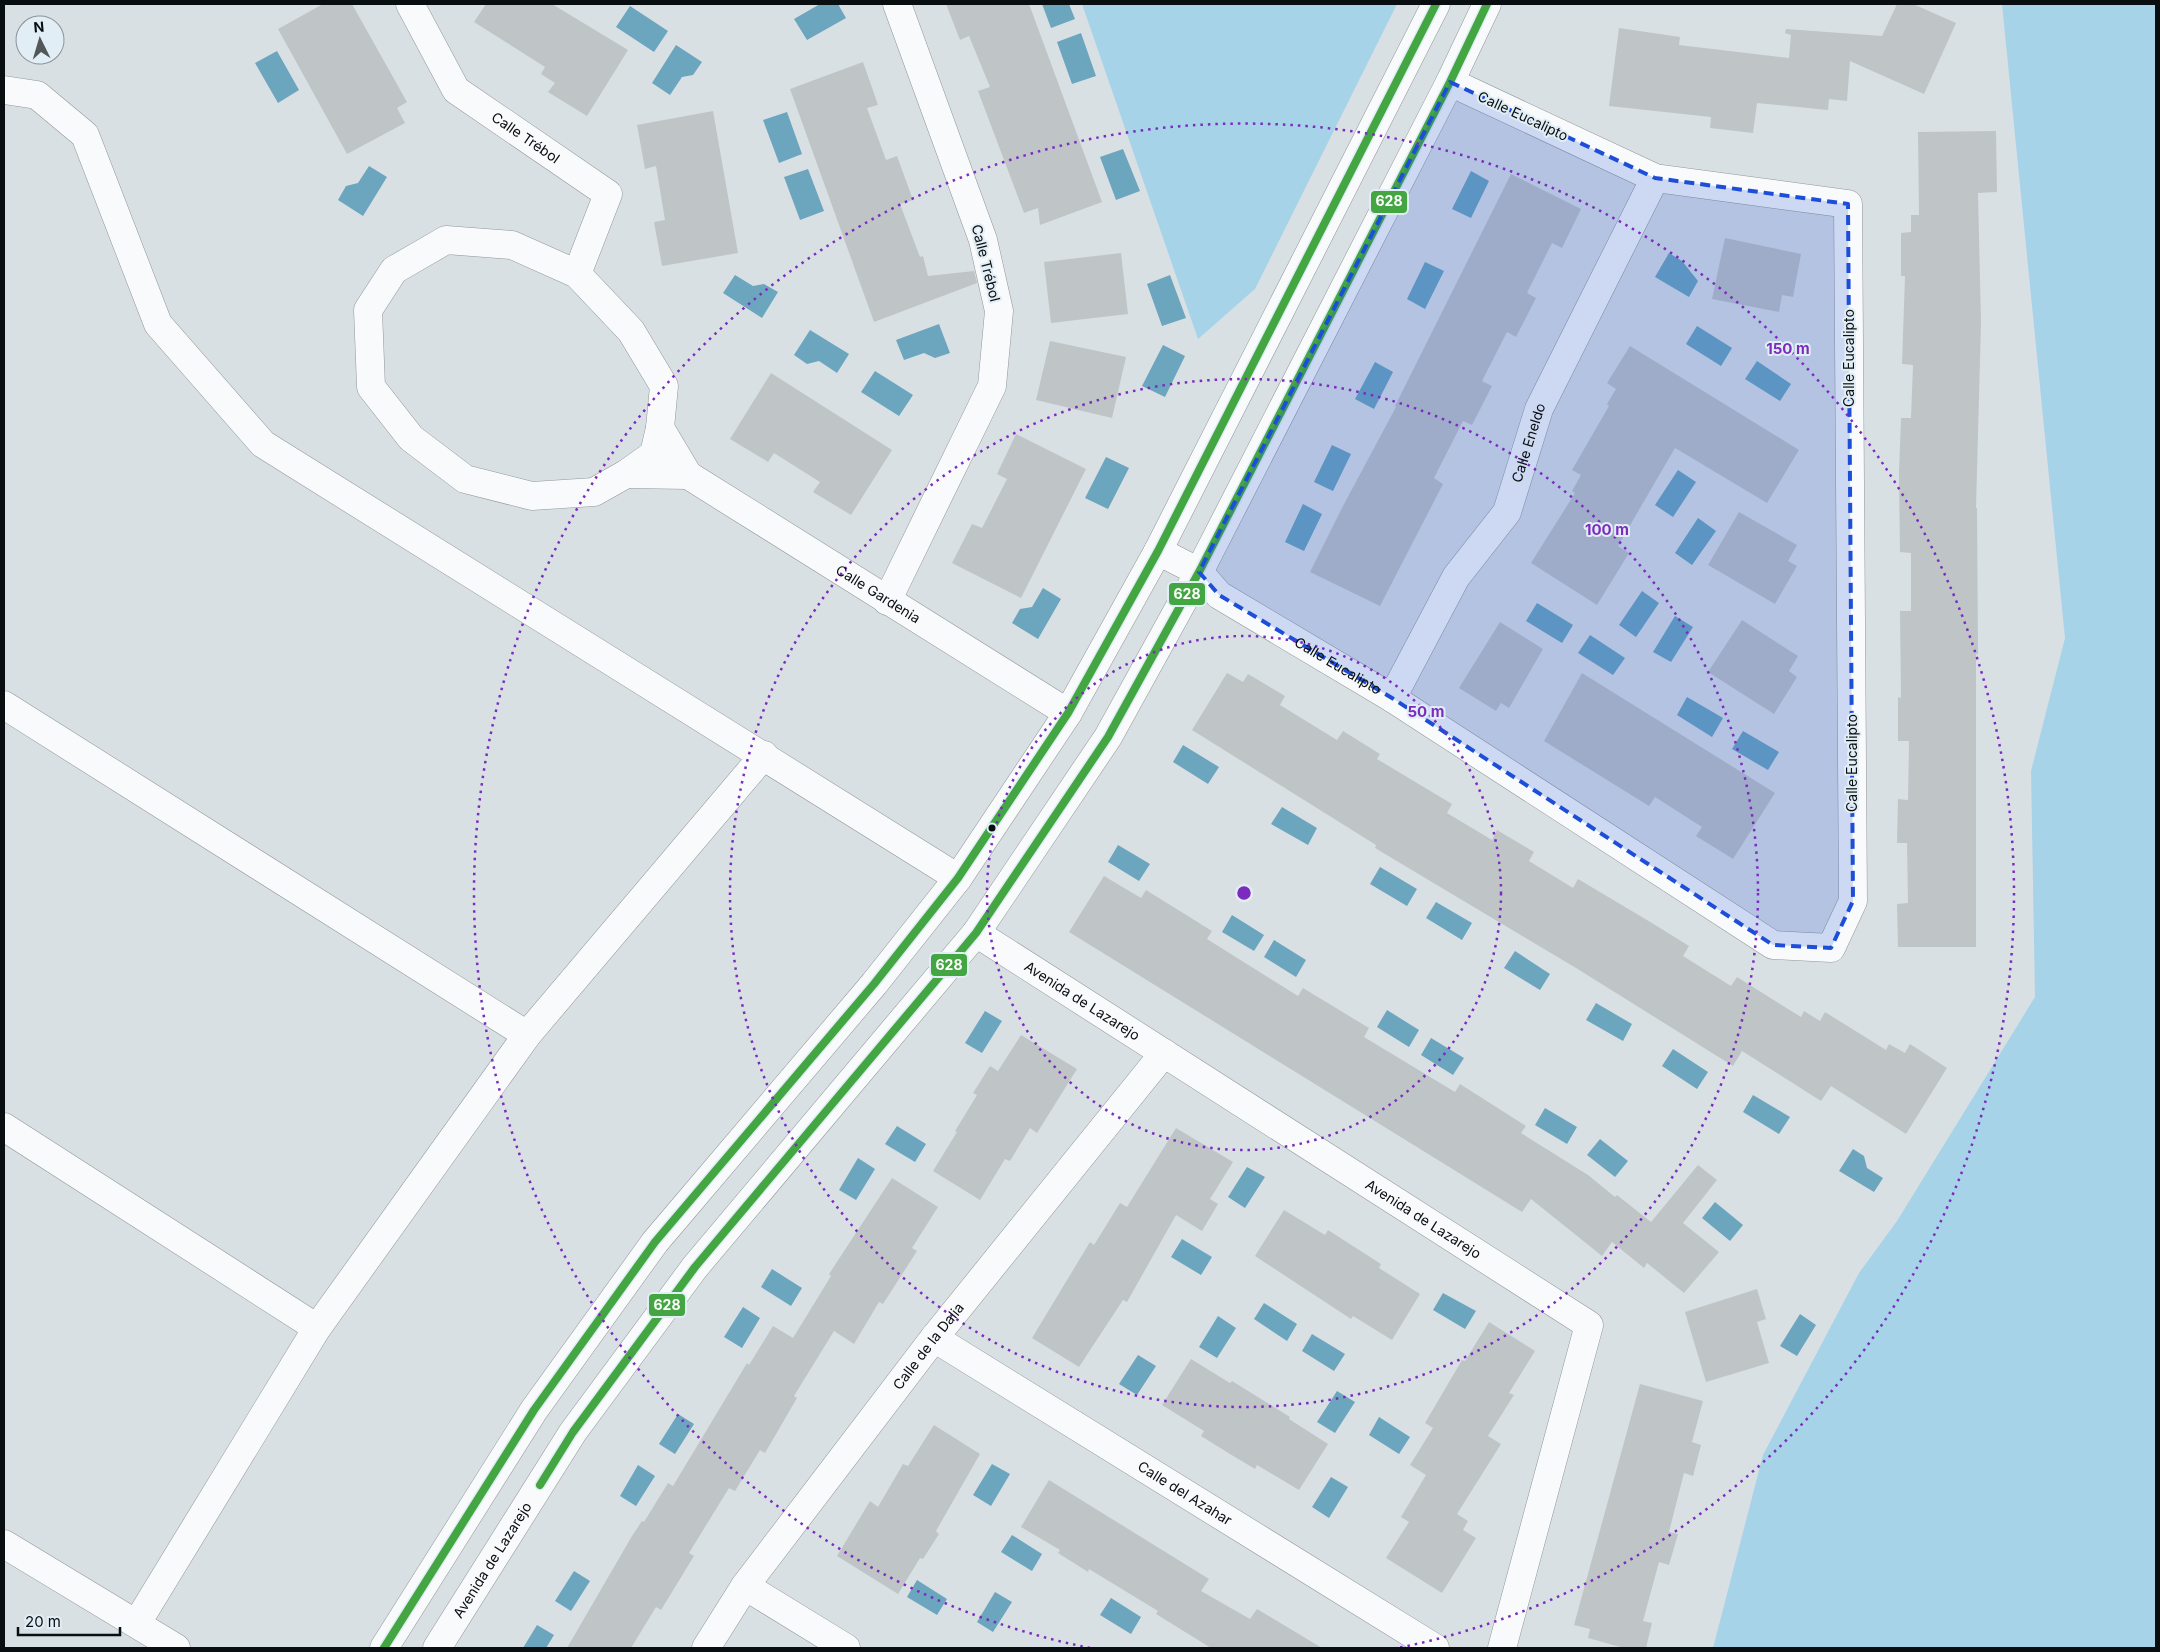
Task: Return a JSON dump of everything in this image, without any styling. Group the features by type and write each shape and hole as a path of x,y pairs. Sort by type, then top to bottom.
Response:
{"street":[{"name":"Calle Trébol","path":"410,4 456,90 608,194 577,274"},
{"name":"Calle Trébol","path":"887,601 992,386 999,311 983,240 897,4"},
{"path":"384,1648 534,1410 655,1242 874,984 958,878 1068,713 1158,551 1436,4"},
{"name":"Avenida de Lazarejo","path":"437,1648 573,1432 695,1267 976,933 1108,737 1199,572 1450,82 1487,4"},
{"name":"Calle Eucalipto","path":"1158,551 1199,572 1219,595 1392,698 1773,945 1831,948 1853,901 1848,204 1655,178 1450,82"},
{"path":"4,90 37,95 85,135 158,324 263,444 764,755 958,878"},
{"name":"Calle Eneldo","path":"1392,698 1456,577 1507,512 1539,409 1655,178"},
{"path":"446,240 512,246 577,274 631,331 664,386 660,428 654,454 626,474 594,492 532,496 465,479 411,438 372,387 368,310 394,270 446,240"},
{"name":"Calle Gardenia","path":"660,428 688,475 1068,713"},
{"path":"626,474 688,475"},
{"path":"4,705 527,1035"},
{"path":"137,1623 317,1328 527,1035 764,755"},
{"name":"Avenida de Lazarejo","path":"976,933 1589,1325 1502,1648"},
{"name":"Calle de la Dalia","path":"706,1648 745,1586 934,1338 1164,1053"},
{"path":"4,1127 317,1328"},
{"name":"Calle del Azahar","path":"934,1338 1435,1648"},
{"path":"4,1544 176,1648"},
{"path":"745,1586 846,1648"}],"highlighted area":[{"path":"1450,82 1655,178 1848,204 1853,901 1831,948 1773,945 1392,698 1219,595 1199,572"}],"shaded area":[{"path":"820,4 838,4 846,18 807,40 794,19"},
{"path":"1042,4 1069,4 1075,19 1051,28"},
{"path":"1082,4 1397,4 1255,289 1198,339"},
{"path":"2002,4 2156,4 2156,1648 1713,1648 1763,1455 1859,1273 1897,1221 2035,997 2031,771 2065,638"},
{"path":"630,6 668,31 654,52 616,27"},
{"path":"1081,33 1096,76 1072,84 1057,42"},
{"path":"676,45 702,62 693,75 682,77 670,95 652,83"},
{"path":"277,51 299,90 278,103 255,63"},
{"path":"787,112 802,154 779,163 763,120"},
{"path":"1123,149 1140,191 1116,200 1100,157"},
{"path":"369,166 387,177 363,216 338,200 346,186 358,183"},
{"path":"808,169 824,211 800,220 784,177"},
{"path":"1471,171 1489,181 1471,218 1452,209"},
{"path":"1669,253 1682,261 1698,281 1689,297 1655,277"},
{"path":"1425,262 1444,271 1425,309 1407,299"},
{"path":"735,275 753,286 764,284 778,292 762,318 723,293"},
{"path":"1170,275 1186,318 1162,326 1147,284"},
{"path":"939,324 950,353 935,358 924,353 904,360 896,340"},
{"path":"1697,326 1732,348 1721,366 1686,344"},
{"path":"810,330 849,354 837,373 819,361 807,364 794,355"},
{"path":"1163,345 1185,356 1165,397 1142,386"},
{"path":"1757,361 1791,384 1780,401 1745,379"},
{"path":"1375,362 1393,372 1374,409 1355,399"},
{"path":"875,371 913,395 899,416 861,392"},
{"path":"1332,445 1351,454 1333,491 1314,482"},
{"path":"1106,457 1129,468 1108,509 1085,498"},
{"path":"1678,470 1696,482 1673,517 1655,505"},
{"path":"1303,504 1322,514 1304,551 1285,542"},
{"path":"1698,518 1716,531 1692,565 1675,553"},
{"path":"1043,588 1061,599 1038,639 1012,623 1020,609 1032,607"},
{"path":"1642,591 1659,603 1636,637 1619,625"},
{"path":"1537,603 1573,625 1562,643 1526,621"},
{"path":"1675,616 1693,627 1671,662 1653,652"},
{"path":"1590,635 1625,658 1613,675 1578,653"},
{"path":"1687,697 1723,718 1712,737 1677,715"},
{"path":"1743,731 1779,752 1768,770 1732,749"},
{"path":"1183,745 1219,767 1208,784 1173,762"},
{"path":"1282,807 1317,828 1308,845 1271,824"},
{"path":"1118,845 1150,864 1139,881 1108,862"},
{"path":"1380,867 1417,889 1407,906 1370,884"},
{"path":"1436,902 1472,923 1462,940 1426,918"},
{"path":"1232,915 1264,935 1254,951 1222,932"},
{"path":"1274,940 1306,960 1296,977 1264,957"},
{"path":"1515,951 1550,974 1540,990 1504,968"},
{"path":"1596,1003 1632,1024 1623,1041 1586,1020"},
{"path":"1387,1010 1419,1030 1409,1047 1377,1027"},
{"path":"985,1011 1002,1021 982,1053 965,1043"},
{"path":"1431,1038 1464,1058 1453,1075 1421,1055"},
{"path":"1673,1049 1708,1072 1697,1089 1662,1066"},
{"path":"1753,1095 1790,1117 1779,1134 1743,1112"},
{"path":"1545,1108 1577,1127 1567,1144 1535,1125"},
{"path":"897,1126 926,1144 915,1162 885,1144"},
{"path":"1600,1139 1628,1161 1615,1177 1587,1155"},
{"path":"1853,1149 1864,1156 1867,1168 1883,1178 1874,1192 1839,1171"},
{"path":"858,1158 875,1169 856,1200 839,1190"},
{"path":"1247,1167 1265,1177 1245,1208 1228,1197"},
{"path":"1715,1202 1743,1225 1730,1241 1702,1218"},
{"path":"1182,1239 1212,1257 1201,1275 1171,1257"},
{"path":"772,1269 802,1288 791,1306 761,1287"},
{"path":"1443,1293 1476,1311 1465,1329 1433,1310"},
{"path":"1264,1303 1297,1324 1287,1341 1254,1319"},
{"path":"743,1307 760,1318 742,1348 724,1337"},
{"path":"1800,1314 1816,1325 1797,1356 1780,1346"},
{"path":"1218,1316 1236,1328 1217,1358 1199,1347"},
{"path":"1312,1334 1345,1354 1334,1371 1302,1351"},
{"path":"1138,1355 1156,1366 1137,1395 1119,1384"},
{"path":"1337,1391 1355,1402 1335,1433 1317,1422"},
{"path":"678,1414 694,1424 675,1454 659,1444"},
{"path":"1379,1417 1410,1437 1399,1454 1369,1435"},
{"path":"992,1464 1010,1474 991,1506 973,1495"},
{"path":"638,1465 655,1476 636,1506 620,1496"},
{"path":"1331,1477 1348,1487 1329,1518 1312,1507"},
{"path":"1012,1535 1042,1554 1032,1571 1001,1552"},
{"path":"574,1571 590,1581 571,1611 555,1601"},
{"path":"917,1580 947,1599 937,1615 907,1597"},
{"path":"995,1592 1012,1602 993,1632 977,1622"},
{"path":"1111,1598 1141,1617 1131,1634 1100,1615"},
{"path":"537,1625 554,1635 546,1648 523,1648"}],"building":[{"path":"323,4 352,4 407,102 397,108 405,123 347,154 278,29"},
{"path":"486,4 552,4 628,50 587,116 548,92 555,83 541,74 545,67 474,22"},
{"path":"946,4 1029,4 1102,202 1040,225 1038,208 1024,213 978,91 990,87 969,36 960,40"},
{"path":"1897,4 1913,4 1956,23 1924,94 1850,61 1847,101 1829,99 1828,110 1757,103 1753,133 1710,128 1711,117 1609,106 1619,28 1680,37 1679,45 1789,58 1791,35 1785,33 1786,29 1882,36"},
{"path":"863,62 878,105 867,108 886,160 897,156 913,200 900,204 920,257 923,256 928,276 974,271 977,283 874,322 790,89"},
{"path":"713,111 738,253 662,266 654,222 665,220 656,166 645,169 637,125"},
{"path":"1996,131 1997,192 1978,193 1981,323 1976,508 1978,654 1976,654 1976,947 1898,947 1897,904 1908,903 1907,843 1897,843 1898,799 1908,800 1909,741 1898,741 1898,697 1901,698 1900,611 1911,611 1911,553 1900,552 1899,473 1901,418 1911,418 1913,365 1902,364 1905,276 1901,276 1901,233 1911,232 1911,215 1919,215 1918,132"},
{"path":"1511,174 1581,209 1562,248 1552,243 1527,293 1536,298 1516,337 1507,332 1482,381 1492,386 1472,425 1463,421 1434,478 1443,484 1380,606 1310,572 1396,407"},
{"path":"1725,238 1801,254 1793,297 1782,295 1779,312 1712,299"},
{"path":"1121,253 1128,314 1051,323 1044,262"},
{"path":"1050,341 1126,357 1112,418 1036,400"},
{"path":"1630,346 1799,450 1767,503 1675,448 1618,546 1629,553 1597,605 1531,563 1575,493 1572,491 1581,475 1572,470 1609,406 1607,404 1616,389 1607,383"},
{"path":"771,373 892,450 851,515 813,492 820,482 774,453 768,462 730,439"},
{"path":"1016,434 1086,469 1021,598 952,563 972,524 982,528 1007,479 997,474"},
{"path":"1739,512 1797,545 1788,561 1797,566 1775,604 1708,565"},
{"path":"1742,620 1798,656 1789,671 1797,677 1774,714 1708,672"},
{"path":"1500,622 1543,649 1509,708 1501,703 1496,711 1459,688"},
{"path":"1227,673 1243,682 1248,674 1285,696 1280,705 1337,740 1343,731 1380,754 1377,759 1452,804 1447,813 1492,840 1497,830 1534,852 1529,861 1573,888 1578,879 1652,923 1689,946 1683,956 1731,986 1737,977 1801,1017 1804,1011 1820,1021 1825,1012 1886,1050 1889,1044 1905,1053 1910,1044 1947,1068 1906,1134 1831,1086 1821,1101 1742,1051 1733,1066 1576,968 1375,848 1376,845 1192,730"},
{"path":"1582,673 1775,793 1733,859 1696,836 1702,827 1655,797 1649,806 1544,741"},
{"path":"1104,876 1141,898 1146,890 1212,931 1207,939 1298,996 1303,988 1369,1028 1364,1037 1455,1092 1460,1084 1526,1126 1521,1133 1588,1175 1651,1222 1698,1165 1717,1180 1683,1223 1719,1252 1684,1293 1647,1263 1644,1268 1612,1242 1602,1256 1531,1199 1522,1212 1069,932"},
{"path":"1021,1035 1077,1069 1037,1133 1030,1128 1010,1161 1005,1159 980,1200 933,1171 957,1132 955,1131 977,1095 973,1093 990,1066 998,1071"},
{"path":"1176,1128 1233,1162 1210,1199 1218,1204 1202,1231 1176,1215 1127,1302 1123,1300 1079,1367 1032,1338 1090,1242 1094,1245 1120,1203 1127,1207"},
{"path":"892,1178 938,1207 912,1248 917,1251 883,1304 879,1302 854,1344 834,1331 794,1396 797,1398 765,1453 760,1450 735,1491 729,1488 689,1553 694,1556 661,1610 656,1607 631,1648 567,1648 632,1536 642,1521 644,1522 668,1483 673,1486 747,1363 749,1365 773,1326 793,1338 831,1276 829,1274"},
{"path":"1284,1210 1325,1235 1328,1230 1381,1264 1379,1268 1420,1294 1392,1340 1353,1316 1351,1319 1255,1256"},
{"path":"1757,1289 1766,1319 1757,1322 1769,1363 1706,1382 1685,1312"},
{"path":"1489,1322 1535,1351 1509,1393 1514,1395 1488,1436 1501,1444 1457,1514 1468,1521 1463,1530 1476,1538 1442,1593 1386,1558 1409,1522 1401,1517 1426,1475 1410,1465 1433,1428 1425,1423 1462,1360 1465,1361"},
{"path":"1191,1359 1230,1383 1232,1381 1290,1417 1289,1419 1328,1444 1299,1490 1257,1465 1255,1469 1230,1454 1201,1436 1204,1431 1162,1405"},
{"path":"1640,1384 1703,1401 1692,1442 1701,1445 1693,1476 1684,1473 1669,1532 1678,1534 1669,1565 1659,1562 1643,1621 1652,1623 1646,1648 1624,1648 1588,1638 1590,1629 1574,1625"},
{"path":"934,1425 980,1454 936,1531 939,1534 923,1559 920,1558 898,1594 837,1556 870,1501 878,1507 903,1464 908,1466"},
{"path":"1049,1480 1209,1579 1201,1591 1250,1619 1257,1609 1322,1648 1211,1648 1156,1614 1158,1611 1089,1569 1088,1572 1058,1553 1060,1550 1021,1527"}],"transit line":[{"name":"628","path":"384,1648 534,1410 655,1242 874,984 958,878 1068,713 1158,551 1436,4"},
{"name":"628","path":"540,1485 573,1432 695,1267 976,933 1108,737 1199,572 1450,82 1487,4"}]}
